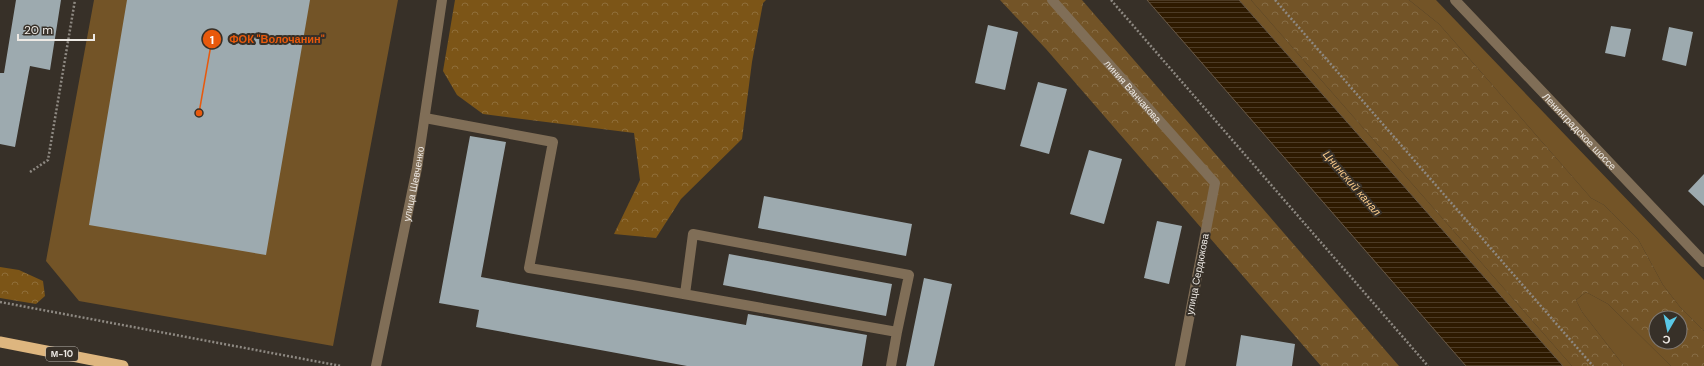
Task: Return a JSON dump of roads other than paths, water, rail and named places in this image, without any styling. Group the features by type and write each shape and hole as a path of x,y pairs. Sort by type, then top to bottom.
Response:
{"highway":[{"name":"М-10","path":"0,342 123,366"}],"street":[{"name":"улица Шевченко","path":"376,366 417,168 442,0"},
{"name":"линия Ванчакова","path":"1052,0 1215,183"},
{"name":"Ленинградское шоссе","path":"1455,0 1704,262"},
{"path":"424,118 553,142 529,268 897,332"},
{"name":"улица Сердюкова","path":"1180,366 1215,183"},
{"path":"685,294 693,234 909,275 891,366"}],"water":[{"name":"Цнинский канал","path":"1147,0 1239,0 1563,366 1466,366"}],"place":[{"name":"ФОК \"Волочанин\"","path":"199,113"}]}
